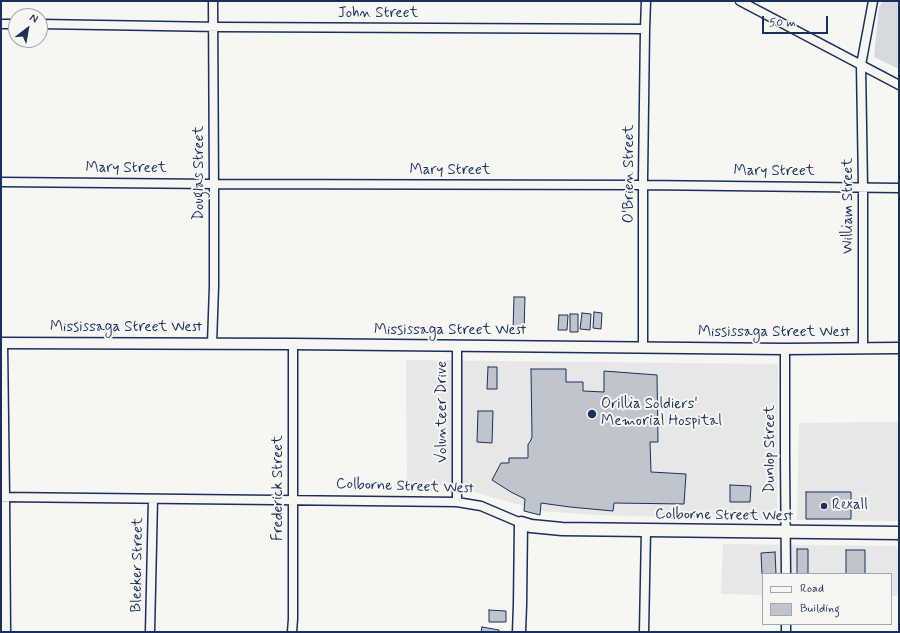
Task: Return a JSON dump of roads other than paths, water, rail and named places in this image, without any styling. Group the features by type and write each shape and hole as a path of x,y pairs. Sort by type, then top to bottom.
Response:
{"main road":[{"name":"Colborne Street West","path":"521,523 531,526 562,530 899,533"},
{"path":"519,632 521,523"}],"street":[{"name":"Douglas Street","path":"212,344 214,286 213,1"},
{"name":"O'Brien Street","path":"643,348 643,185 646,1"},
{"path":"740,1 899,85"},
{"name":"William Street","path":"863,348 861,65 873,1"},
{"name":"John Street","path":"48,24 213,27 645,29"},
{"name":"Mary Street","path":"1,182 643,185 899,188"},
{"path":"2,343 3,616 6,632"},
{"name":"Mississaga Street West","path":"2,343 292,344 643,348 899,348"},
{"name":"Frederick Street","path":"292,344 292,632"},
{"name":"Volunteer Drive","path":"457,346 457,502"},
{"name":"Dunlop Street","path":"785,348 786,573"},
{"name":"Colborne Street West","path":"3,497 457,502 481,506 521,523"},
{"name":"Bleeker Street","path":"150,632 153,499"},
{"path":"644,632 646,530"}],"place":[{"name":"Orillia Soldiers' Memorial Hospital","path":"592,414"},
{"name":"Rexall","path":"824,506"}]}
